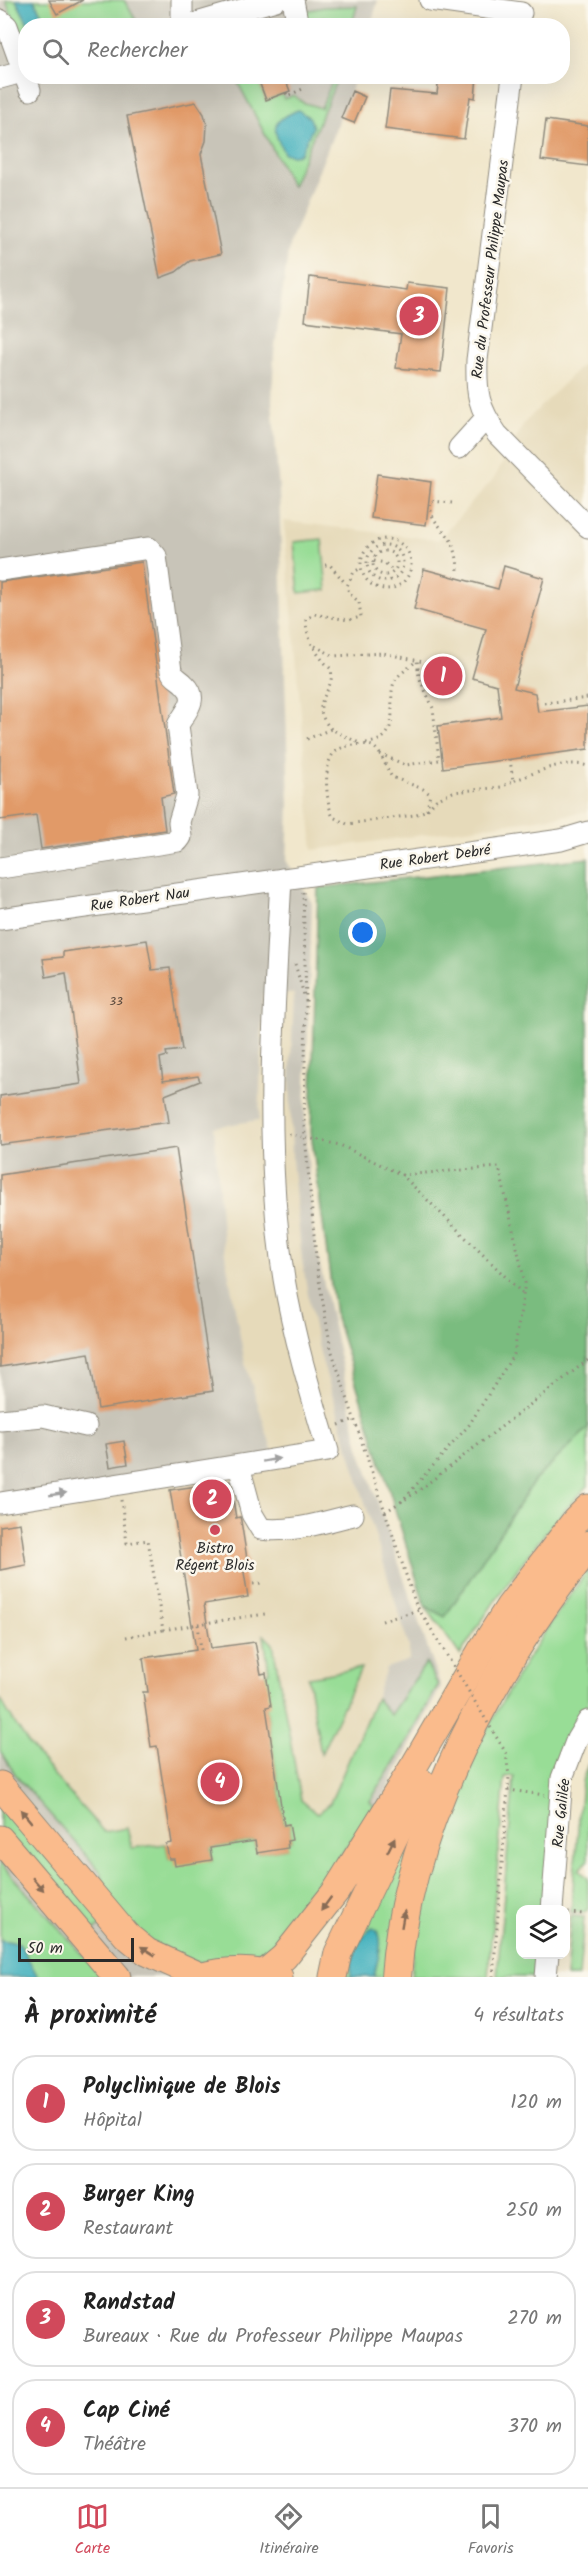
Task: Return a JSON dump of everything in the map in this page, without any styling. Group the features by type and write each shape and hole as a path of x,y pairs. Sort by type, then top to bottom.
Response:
{"highway":[{"path":"396,1977 402,1920 411,1883 424,1836 446,1782 485,1701 518,1644 549,1597 588,1546"}],"main road":[{"path":"0,1785 126,1935 147,1952 199,1977 232,1970 272,1975 336,1891 509,1607 588,1508"},
{"path":"333,1977 338,1953 427,1770 460,1710 487,1664 530,1602 588,1529"},
{"path":"0,1839 117,1977"}],"street":[{"path":"182,0 191,18"},
{"path":"214,18 276,0"},
{"path":"293,0 296,18"},
{"path":"429,0 521,13"},
{"path":"0,20 7,26 18,56"},
{"path":"0,78 18,78"},
{"name":"Rue du Professeur Philippe Maupas","path":"512,84 477,360 478,401 497,434 588,527"},
{"path":"459,448 486,418"},
{"path":"0,570 149,548 156,556 171,670 176,678 187,686 192,701 178,725 187,795 179,822 181,837 178,841 0,868"},
{"name":"Rue Robert Debré","path":"281,879 561,840 588,832"},
{"path":"0,1503 328,1450 301,1361 284,1278 276,1212 272,1130 272,1042 281,879"},
{"name":"Rue Robert Nau","path":"0,919 281,879"},
{"path":"0,1420 43,1416 86,1426"},
{"path":"239,1466 252,1514 261,1529 304,1526 353,1515"},
{"name":"Rue Galilée","path":"559,1905 562,1778 577,1739 588,1721"},
{"path":"546,1977 548,1959"}],"path":[{"path":"286,93 287,96 305,88"},
{"path":"452,503 431,501 429,509 455,549 458,573"},
{"path":"393,539 406,548 411,562 406,579 400,584 385,589 369,583 361,568 362,556 369,545 376,540 393,539"},
{"path":"381,545 383,552"},
{"path":"381,545 387,545 398,550 403,562 401,573 385,582 377,580 367,568 367,558 371,551 381,545"},
{"path":"389,552 395,557 397,564 394,572 387,575 380,574 375,568 374,561 378,554 389,552"},
{"path":"362,556 367,558"},
{"path":"374,561 385,563 394,572"},
{"path":"403,562 411,562"},
{"path":"325,565 334,568 347,586 349,593 359,602 360,617 348,620 310,615 306,620 308,638 322,660 332,669 331,681 320,705 321,714 331,729 360,744 372,746 392,777 430,794 427,810"},
{"path":"347,586 354,572 361,568"},
{"path":"377,580 380,574"},
{"path":"313,645 334,656 383,653 428,663"},
{"path":"417,660 398,675 394,683 393,715 389,728 380,739 371,743 345,746 334,752 329,760 327,806 333,817 347,824 414,815 427,810 436,800 453,792 501,788 513,781 561,764 574,762 588,766"},
{"path":"378,753 406,765 439,760 433,708 419,677 417,660"},
{"path":"544,704 588,698"},
{"path":"307,739 331,729"},
{"path":"510,759 513,781"},
{"path":"303,889 306,1000 305,1137 317,1268 331,1348 418,1610 506,1753 509,1776 493,1977"},
{"path":"272,1130 340,1145 402,1175 524,1295"},
{"path":"401,1503 469,1425 514,1354 525,1283 499,1167 402,1175"},
{"path":"385,1512 401,1503 588,1360"},
{"path":"120,1495 127,1543 148,1540 163,1630"},
{"path":"253,1584 262,1583"},
{"path":"382,1621 418,1610"},
{"path":"126,1637 265,1614"},
{"path":"198,1624 201,1650"},
{"path":"508,1790 561,1797"},
{"path":"570,1912 584,1914"}],"shaded area":[{"path":"0,0 378,0 373,18 18,18 18,84 353,84 289,246 274,353 272,401 279,490 289,805 287,862 312,903 305,1117 313,1233 359,1447 441,1687 377,1809 280,1949 255,1959 172,1977 0,1977 0,1698 17,1729 104,1832 156,1872 299,1854 300,1796 301,1801 317,1813 330,1803 376,1698 386,1668 409,1660 409,1647 322,1361 302,1260 292,1160 290,1081 294,994 263,994 259,1120 214,1127 223,1243 245,1363 277,1465 0,1511"},
{"path":"588,359 588,812 313,850 284,521 438,540 495,477 525,422"},
{"path":"263,993 294,994 290,1081 292,1160 302,1260 322,1361 409,1647 409,1660 386,1668 376,1698 330,1803 317,1813 301,1801 299,1854 156,1872 105,1832 17,1729 0,1698 0,1511 277,1465 245,1363 223,1243 214,1127 259,1120"}],"green space":[{"path":"6,0 16,0 25,18 18,18 18,32"},
{"path":"34,0 124,0 135,18 41,18 43,17"},
{"path":"357,6 354,18 306,18 305,11 324,7"},
{"path":"239,84 260,84 266,100 282,94 284,99 294,95 302,102 321,108 331,84 335,84 292,186"},
{"path":"322,539 327,590 299,593 294,542"},
{"path":"588,858 588,1428 534,1481 445,1617 425,1606 335,1315 311,1132 318,888"},
{"path":"588,1428 588,1486 535,1545 460,1655 425,1606 445,1616 534,1481"},
{"path":"588,1570 588,1706 582,1712 565,1744 544,1905 516,1905 516,1959 540,1959 538,1977 497,1977 514,1776 505,1777 488,1977 411,1977 417,1922 430,1868 448,1814 497,1711"},
{"path":"264,1635 273,1644 301,1800 317,1813 330,1803 376,1698 390,1715 426,1663 438,1685 410,1737 370,1801 375,1807 277,1945 252,1954 197,1963 137,1936 104,1895 102,1873 17,1777 0,1751 0,1698 22,1734 48,1768 104,1832 127,1828 132,1848 166,1844 169,1859 212,1860 210,1848 255,1841 257,1853 287,1848 287,1841 292,1840 289,1825 284,1825 266,1707 266,1673 269,1672"},
{"path":"361,1668 321,1754 308,1677"},
{"path":"588,1764 588,1861 579,1870 588,1878 588,1909 584,1913 571,1912 582,1782"},
{"path":"0,1800 105,1923 91,1932 0,1828"},
{"path":"408,1829 417,1834 388,1977 340,1977"},
{"path":"0,1863 103,1977 38,1977 19,1943 0,1940"},
{"path":"571,1916 584,1917 579,1977 566,1977 567,1959 570,1959"}],"water":[{"path":"16,0 34,0 43,17 25,18"},
{"path":"298,110 310,118 313,127 300,154 292,155 284,153 277,137 276,126 283,118"},
{"path":"373,1928 380,1937 379,1957 374,1977 351,1977 352,1964 359,1942"},
{"path":"0,1940 19,1943 38,1977 0,1977"}],"building":[{"path":"49,0 83,0 57,14"},
{"path":"260,84 287,84 290,91 266,100"},
{"path":"438,84 476,84 475,98 470,97 464,139 385,129 390,90 437,94"},
{"path":"352,91 365,97 354,123 341,118"},
{"path":"196,102 204,114 207,125 206,141 201,154 221,254 190,261 176,272 160,278 127,116"},
{"path":"546,120 588,126 588,166 541,160"},
{"path":"310,277 406,290 407,283 450,288 441,372 396,368 401,334 305,321"},
{"path":"377,474 431,482 426,525 371,518"},
{"path":"142,562 174,794 161,797 165,830 41,849 36,815 0,820 0,582"},
{"path":"504,566 544,578 514,688 535,693 538,712 588,706 588,749 443,768 438,726 501,717 497,685 472,678 486,629 414,609 424,569 498,589"},
{"path":"147,940 152,970 170,968 182,1050 166,1052 167,1056 160,1058 163,1081 198,1076 200,1081 165,1095 169,1122 0,1145 0,1096 81,1084 66,973 46,977 43,959 63,957 63,952"},
{"path":"176,1148 213,1391 98,1409 89,1353 0,1367 0,1175"},
{"path":"124,1441 128,1464 110,1467 106,1444"},
{"path":"230,1481 236,1518 240,1517 241,1521 248,1565 243,1566 248,1597 204,1604 211,1648 255,1642 261,1674 266,1673 271,1706 266,1707 284,1825 289,1824 292,1840 287,1841 288,1848 257,1853 255,1841 210,1848 212,1860 175,1866 174,1859 169,1859 166,1844 172,1843 157,1746 151,1747 143,1692 148,1692 143,1658 196,1650 170,1490"},
{"path":"20,1523 26,1565 0,1570 0,1526"}],"place":[{"name":"Randstad","path":"419,316"},
{"name":"Polyclinique de Blois","path":"443,676"},
{"name":"Burger King","path":"212,1499"},
{"name":"Bistro Régent Blois","path":"215,1530"},
{"name":"Cap Ciné","path":"220,1782"}]}
